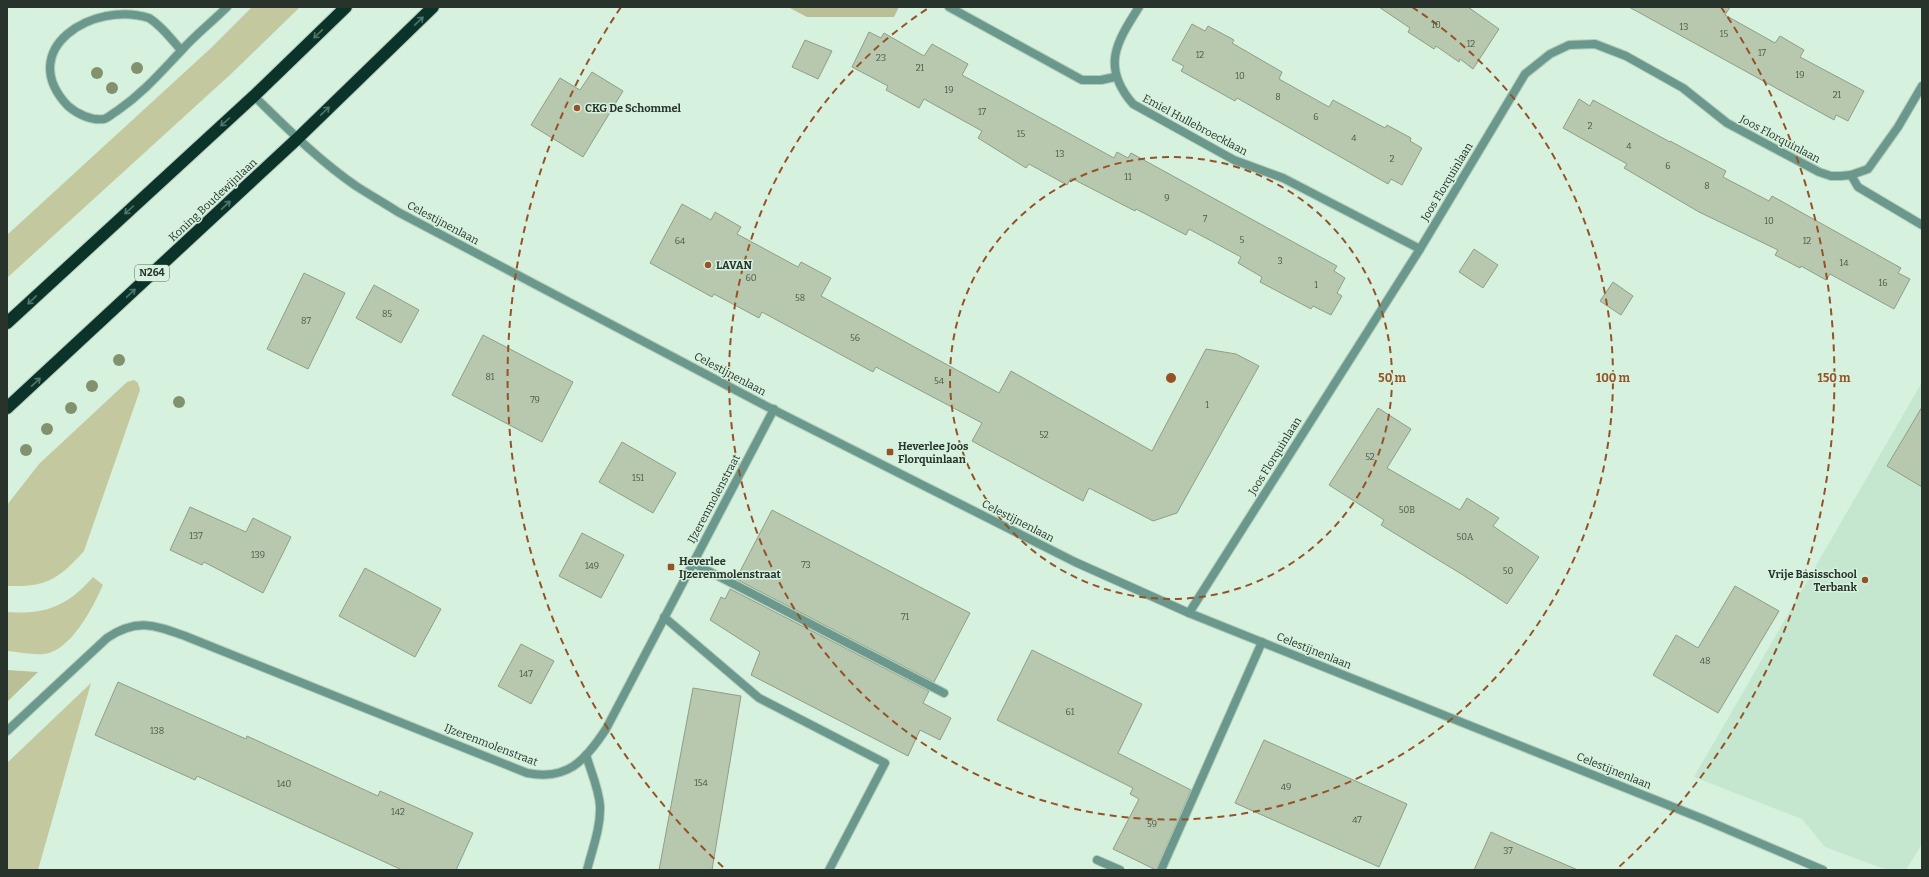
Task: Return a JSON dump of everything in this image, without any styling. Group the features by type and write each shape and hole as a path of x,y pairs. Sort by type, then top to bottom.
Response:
{"highway":[{"path":"7,323 254,96 346,7"},
{"name":"Koning Boudewijnlaan","path":"7,408 297,139 433,7"}],"street":[{"path":"181,50 160,26 149,18 124,10 110,9 93,13 63,31 55,43 51,56 51,72 63,100 73,111 87,118 105,119 132,101 153,82 181,50 227,7"},
{"path":"949,7 1082,80 1101,80 1115,77 1115,64 1119,39 1139,7"},
{"name":"Joos Florquinlaan","path":"1189,613 1420,249 1525,74 1550,54 1569,45 1595,44 1626,56 1683,88 1727,123 1819,172 1831,176 1851,175 1868,169 1876,160 1898,127 1922,86"},
{"name":"Emiel Hullebroecklaan","path":"1115,77 1122,91 1133,104 1234,160 1283,178 1420,249"},
{"name":"Celestijnenlaan","path":"254,96 297,139 356,185 398,212 774,409 1075,562 1189,613 1703,819 1823,870"},
{"path":"1851,175 1858,187 1922,225"},
{"name":"IJzerenmolenstraat","path":"7,731 108,638 119,630 143,624 155,625 526,773 540,776 560,773 577,765 606,729 774,409"},
{"path":"693,563 944,693"},
{"path":"664,617 759,698 885,763 829,870"},
{"path":"1161,870 1262,642"},
{"path":"586,755 600,806 599,820 587,870"},
{"path":"1097,860 1120,870"}],"shaded area":[{"path":"252,7 300,7 232,73 7,278 7,235 211,48"},
{"path":"788,7 899,7 894,17 807,17"},
{"path":"134,380 138,383 140,390 84,551 66,569 50,580 32,585 7,586 7,505 39,464 127,382"},
{"name":"Vrije Basisschool Terbank","path":"1922,382 1922,844 1906,870 1887,870 1825,847 1802,819 1694,777"},
{"path":"93,577 103,585 80,627 63,645 54,651 44,654 7,651 7,612 33,612 44,610 65,602 84,587"},
{"path":"7,670 38,672 7,702"},
{"path":"91,683 38,870 7,870 7,763"}],"building":[{"path":"1379,7 1468,7 1499,29 1473,69 1460,59 1459,62 1436,46 1434,49 1408,32 1410,28"},
{"path":"1629,7 1730,7 1725,15 1775,43 1780,36 1804,50 1800,57 1864,91 1848,121 1836,115 1834,120"},
{"path":"1192,24 1205,31 1208,26 1234,40 1232,43 1282,72 1279,79 1329,107 1333,100 1385,128 1387,125 1411,138 1410,141 1422,148 1402,185 1391,179 1388,184 1237,98 1235,101 1181,71 1184,66 1172,60"},
{"path":"869,32 881,38 884,33 924,56 932,44 968,64 962,75 1114,158 1117,152 1128,158 1131,153 1337,266 1334,271 1345,278 1337,293 1342,296 1331,315 1313,306 1311,309 1260,282 1262,277 1238,263 1241,257 1189,229 1186,235 1071,178 1067,185 1029,164 1026,168 978,138 982,131 924,99 919,108 886,90 888,86 852,67"},
{"path":"805,40 832,51 818,79 792,67"},
{"name":"CKG De Schommel","path":"592,72 623,91 583,157 531,125 560,78 580,90"},
{"path":"1579,99 1590,106 1593,100 1726,171 1723,177 1769,201 1772,196 1901,268 1898,273 1910,279 1894,309 1830,274 1826,280 1801,266 1800,268 1775,255 1778,250 1699,212 1624,168 1627,164 1563,128"},
{"path":"682,204 711,220 715,212 741,227 737,234 798,267 801,262 831,278 821,296 999,393 1011,371 1152,451 1206,349 1236,354 1259,366 1177,513 1153,521 1089,488 1083,501 972,441 982,423 876,367 873,372 762,312 759,318 714,294 712,297 650,263"},
{"path":"1474,249 1498,265 1483,288 1459,272"},
{"path":"304,273 345,293 308,369 267,349"},
{"path":"1613,282 1633,296 1621,315 1600,301"},
{"path":"374,285 419,310 401,343 356,318"},
{"path":"483,335 573,382 542,442 452,395"},
{"path":"1922,407 1922,487 1887,466"},
{"path":"1378,408 1411,429 1387,468 1460,510 1467,498 1499,518 1493,526 1539,557 1507,604 1381,525 1384,520 1329,485"},
{"path":"622,442 676,473 653,513 599,482"},
{"path":"190,507 246,532 253,518 291,537 263,593 204,562 202,565 170,550"},
{"path":"772,510 970,613 934,682 736,579"},
{"path":"582,533 624,555 601,598 559,576"},
{"path":"365,568 441,609 415,657 339,616"},
{"path":"1735,586 1779,611 1718,713 1653,675 1676,635 1698,648"},
{"path":"730,589 929,691 923,703 951,718 940,740 920,730 908,756 751,675 760,652 710,620 721,597 725,599"},
{"path":"521,644 554,661 531,704 498,686"},
{"path":"1032,650 1142,704 1118,753 1191,790 1156,870 1113,849 1139,799 1130,794 1133,788 997,720"},
{"path":"118,682 246,739 247,736 378,796 380,791 473,833 456,870 402,870 197,776 195,780 95,735"},
{"path":"693,688 741,696 712,870 659,870"},
{"path":"1264,740 1407,804 1379,867 1235,803"},
{"path":"1491,832 1515,843 1578,870 1474,870"}],"place":[{"name":"CKG De Schommel","path":"577,108"},
{"name":"LAVAN","path":"708,265"},
{"name":"Heverlee Joos Florquinlaan","path":"890,452"},
{"name":"Heverlee IJzerenmolenstraat","path":"671,567"},
{"name":"Vrije Basisschool Terbank","path":"1865,580"}]}
